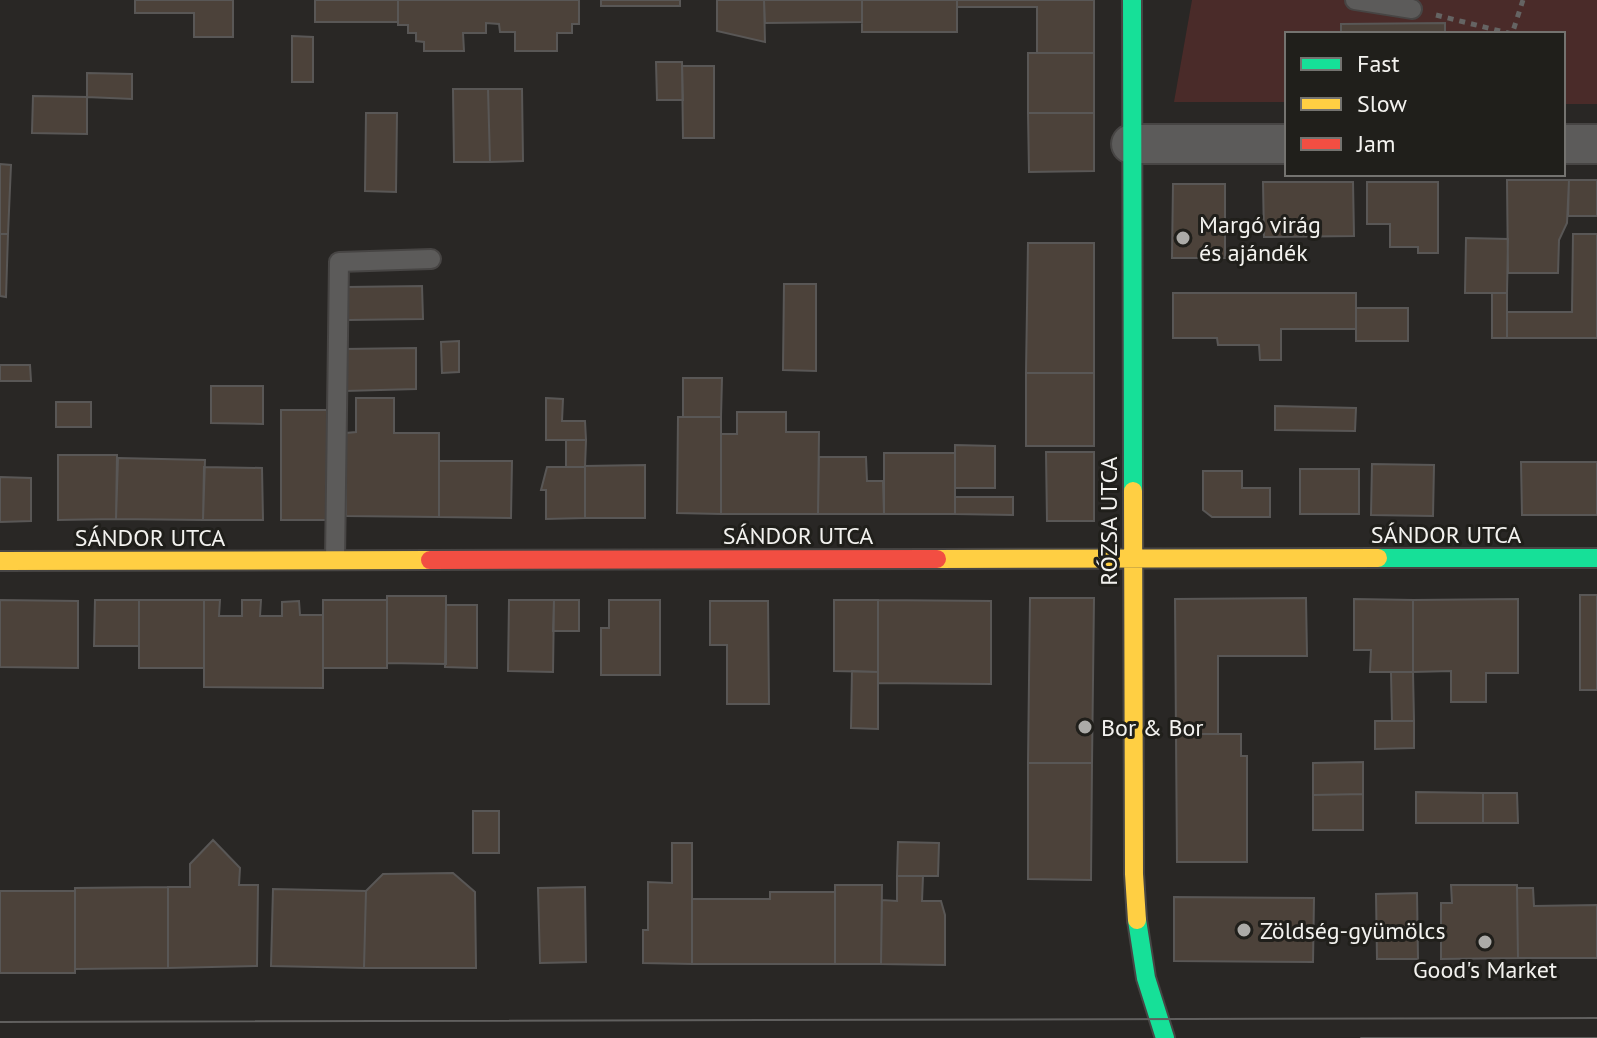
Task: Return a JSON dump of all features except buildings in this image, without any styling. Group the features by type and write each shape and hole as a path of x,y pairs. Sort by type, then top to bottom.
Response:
{"street":[{"name":"RÓZSA UTCA","path":"1132,0 1132,558 1137,929 1149,1000 1165,1038"},
{"path":"1131,144 1285,144"},
{"path":"1565,144 1597,144"},
{"name":"SÁNDOR UTCA","path":"0,561 1597,558"}],"lane":[{"path":"1355,0 1412,9"},
{"path":"335,560 339,262 431,259"}],"path":[{"path":"1513,32 1523,0"},
{"path":"1412,9 1504,32"}],"shaded area":[{"path":"1192,0 1597,0 1597,104 1565,104 1565,32 1285,32 1285,102 1174,102"}],"tram line":[{"path":"0,1022 1597,1018"},
{"path":"1361,1038 1597,1038"}],"traffic: fast":[{"path":"1132,0 1133,491"},
{"path":"1378,558 1597,558"},
{"path":"1137,920 1146,978 1165,1038"}],"traffic: slow":[{"path":"1133,491 1134,874 1137,920"},
{"path":"937,559 1378,558"},
{"path":"0,561 430,560"}],"traffic: jam":[{"path":"430,560 937,559"}],"place":[{"name":"Margó virág és ajándék","path":"1183,238"},
{"name":"Bor & Bor","path":"1085,727"},
{"name":"Zöldség-gyümölcs","path":"1244,930"},
{"name":"Good's Market","path":"1485,942"}]}
